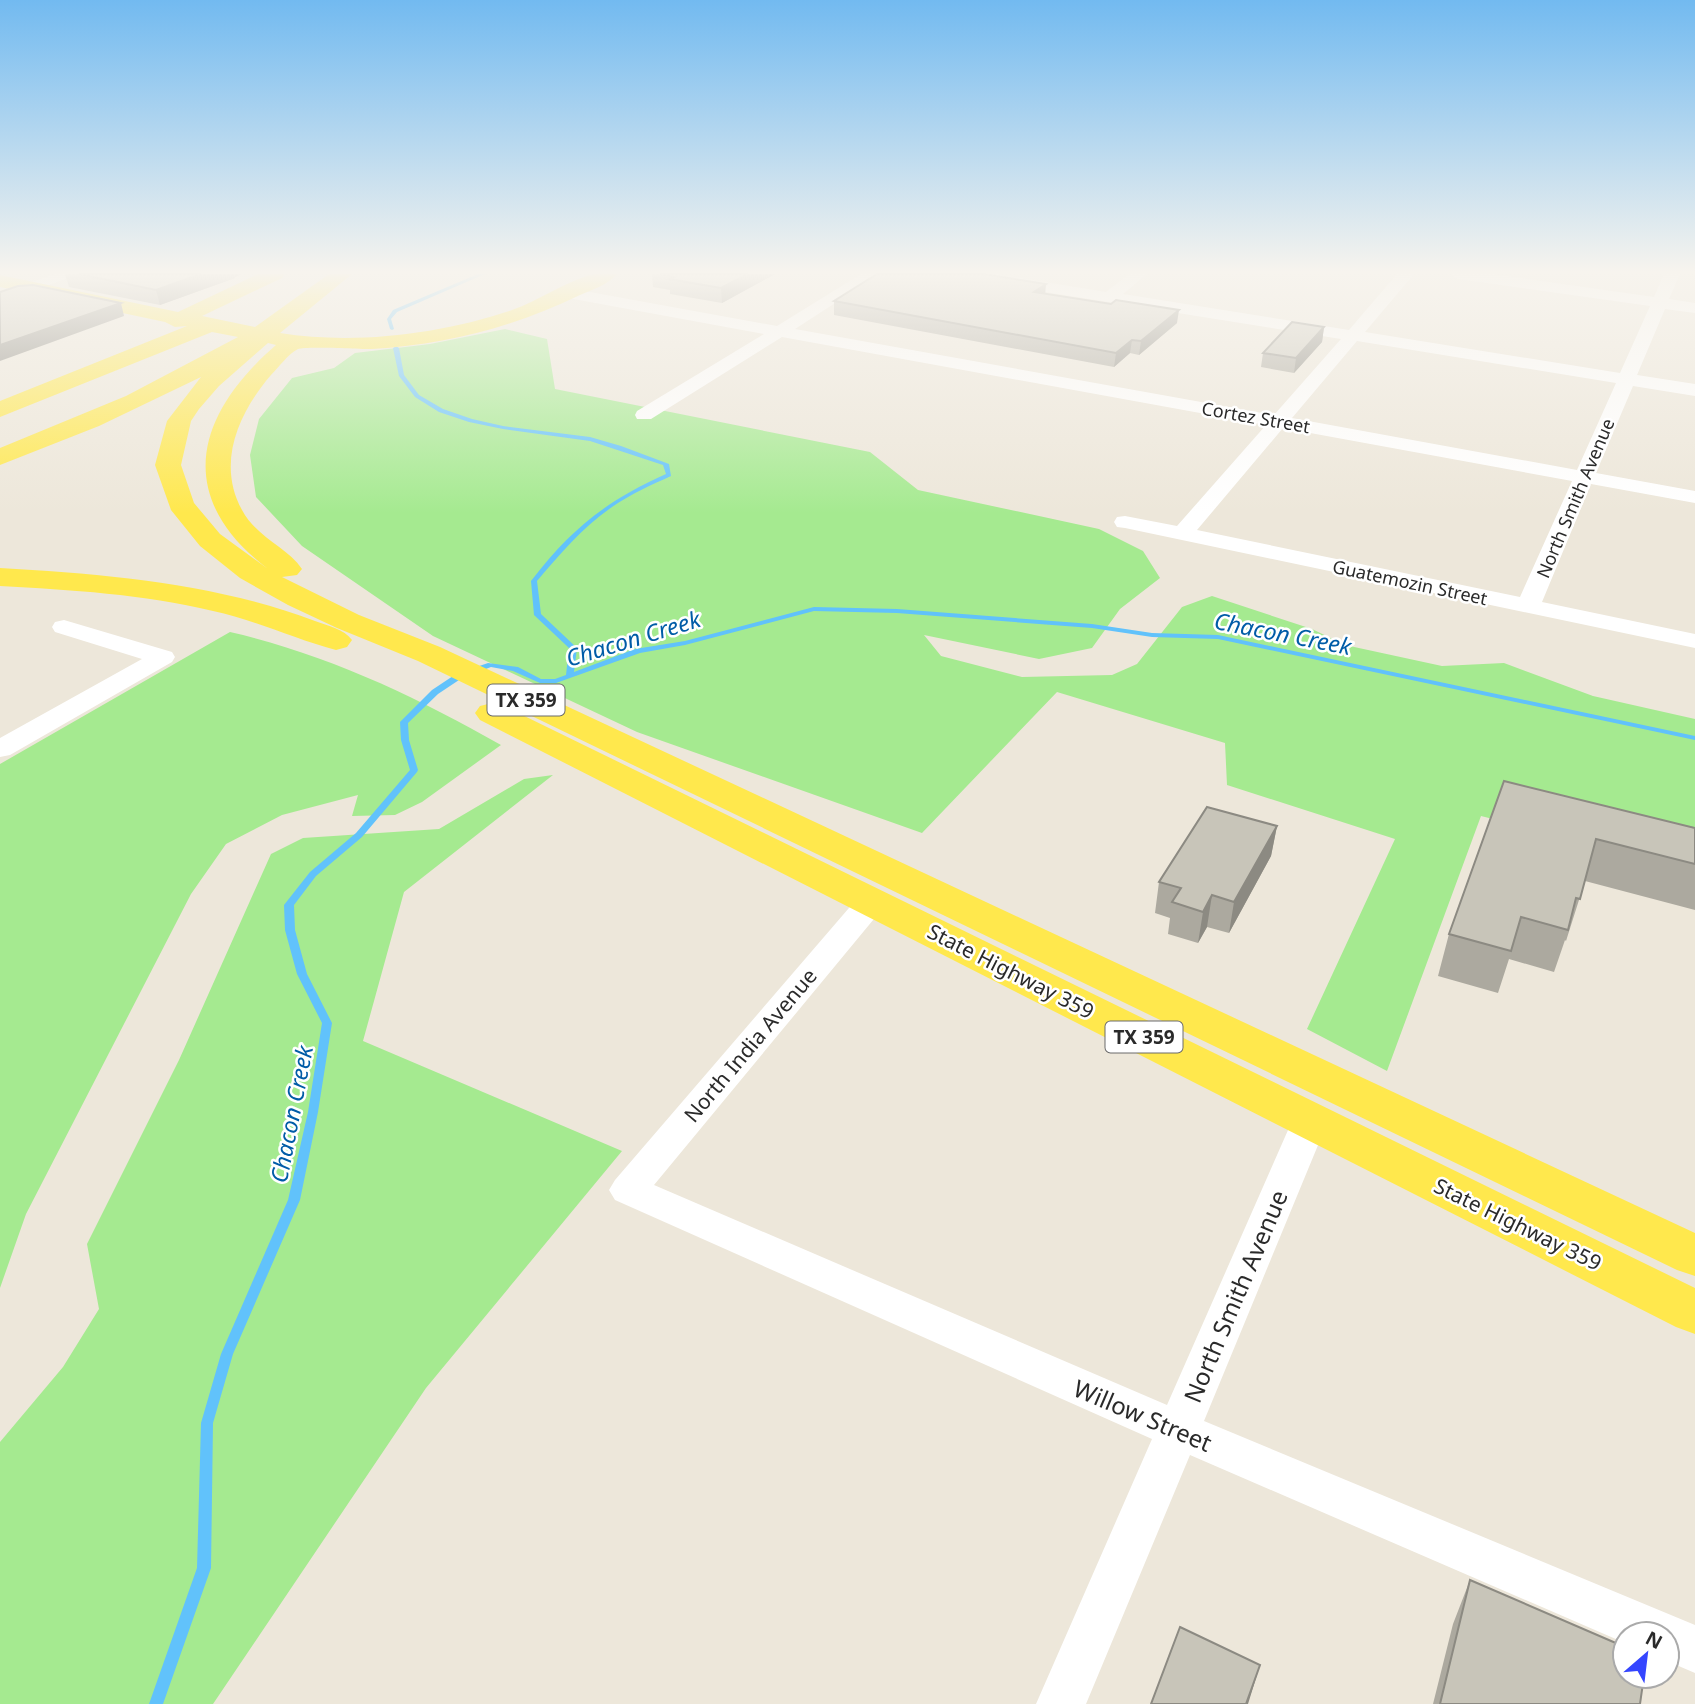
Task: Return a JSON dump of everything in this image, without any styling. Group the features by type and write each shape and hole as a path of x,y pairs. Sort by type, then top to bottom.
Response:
{"main road":[{"path":"0,388 93,354"},
{"path":"77,359 101,354"},
{"path":"0,410 159,354"},
{"path":"0,439 154,370 184,354"},
{"path":"0,457 169,383 213,354"},
{"path":"236,354 191,403 178,423 170,450 169,475 178,500 195,527 237,562 416,661"},
{"path":"249,354 257,356 259,360 250,386"},
{"path":"268,354 266,366 226,421 219,442 215,462 219,486 228,511 242,531 268,556 329,596 416,661"},
{"path":"250,386 294,362 326,354"},
{"path":"0,565 116,573 224,592 317,621 416,661"},
{"path":"0,577 117,584 203,597 416,661"},
{"path":"0,595 96,600 224,618 416,661"},
{"name":"State Highway 359","path":"416,661 607,754 1695,1256"},
{"name":"State Highway 359","path":"607,754 872,901 1695,1312"},
{"path":"1528,1229 1641,1265 1695,1289"}],"street":[{"path":"644,415 741,354"},
{"name":"Cortez Street","path":"901,354 1695,497"},
{"path":"1182,534 1336,354"},
{"path":"1467,354 1695,390"},
{"name":"North Smith Avenue","path":"1528,606 1638,354"},
{"name":"Guatemozin Street","path":"1125,522 1695,641"},
{"path":"0,749 163,657 64,627"},
{"name":"North India Avenue","path":"628,1190 872,901"},
{"name":"North Smith Avenue","path":"1061,1704 1310,1121"},
{"name":"Willow Street","path":"628,1190 1178,1430 1628,1620"}],"green space":[{"path":"354,354 549,354 555,389 870,452 918,490 1099,529 1143,551 1160,578 1120,609 1092,648 1039,659 924,635 941,656 1022,677 1112,675 1137,664 1182,607 1212,596 1312,629 1345,645 1442,666 1504,663 1593,696 1695,719 1695,870 1481,816 1387,1071 1307,1029 1395,839 1227,785 1225,743 1057,692 922,833 637,732 433,636 302,546 256,497 250,455 259,419 292,378 334,368"},
{"path":"230,632 301,652 369,678 501,745 422,802 395,815 352,816 358,795 282,815 226,844 191,894 26,1214 0,1288 0,764"},
{"path":"553,775 404,892 363,1041 622,1151 426,1388 213,1704 0,1704 0,1442 63,1367 99,1309 87,1244 179,1060 271,854 303,838 439,829 524,779"}],"building":[{"path":"1266,354 1300,354 1296,358"},
{"path":"1504,781 1695,828 1695,864 1596,839 1580,899 1576,898 1568,930 1521,917 1511,951 1449,934"},
{"path":"1207,807 1277,826 1234,902 1212,895 1203,912 1172,902 1181,888 1159,882"},
{"path":"1470,1580 1611,1641 1611,1690 1642,1690 1640,1704 1440,1704"},
{"path":"1180,1627 1260,1665 1246,1704 1151,1704"}],"waterway":[{"path":"397,354 401,375 417,396 441,410 471,421 590,439 666,464 669,475 609,506 579,531 534,581 538,615 573,648 570,675"},
{"name":"Chacon Creek","path":"156,1704 204,1568 207,1423 227,1354 294,1200 313,1112 327,1023 302,974 290,930 289,905 313,874 359,835 414,770 405,740 404,722 435,692 459,676 491,665 515,669 540,681 556,681 638,651 685,643 814,609 897,611 1092,626 1152,635 1218,637 1695,738"}]}
